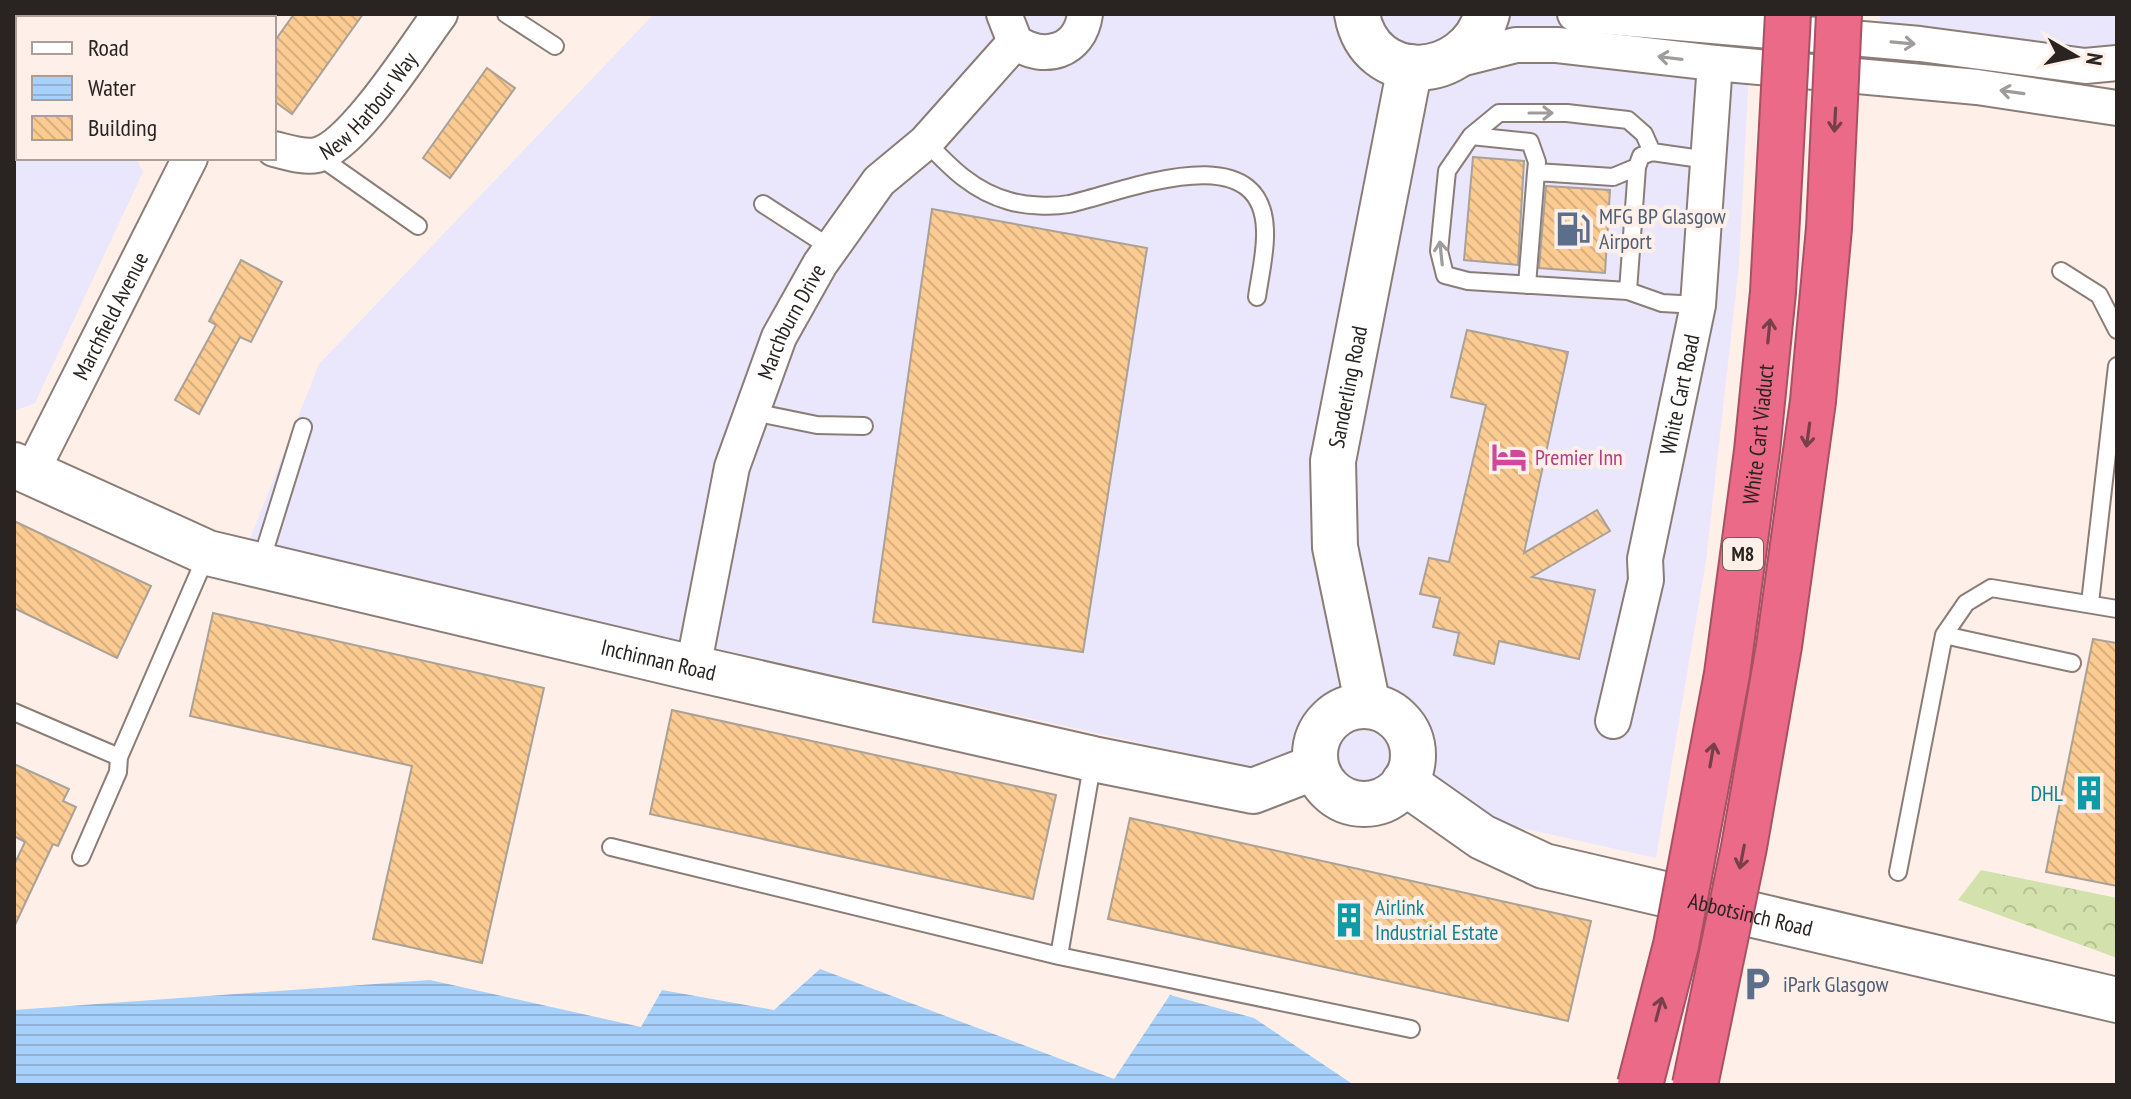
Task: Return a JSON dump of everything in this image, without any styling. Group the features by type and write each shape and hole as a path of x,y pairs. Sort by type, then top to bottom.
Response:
{"highway":[{"name":"White Cart Viaduct","path":"1640,1085 1676,945 1727,674 1773,292 1788,14"},
{"name":"M8","path":"1695,1085 1758,770 1811,416 1829,228 1839,14"}],"street":[{"name":"New Harbour Way","path":"276,149 317,155 339,144 373,106 440,14"},
{"name":"Marchburn Drive","path":"693,668 732,467 779,337 831,248 879,181 926,142 1010,28 1040,54 1053,53 1075,40 1085,14"},
{"path":"1357,14 1365,36 1377,50 1431,64 1516,45 1557,45 1977,87 2117,108"},
{"path":"1431,64 1474,42 1487,14"},
{"path":"1575,14 1920,44 2085,66 2117,63"},
{"name":"White Cart Road","path":"1613,721 1646,580 1645,559 1698,305 1715,63"},
{"name":"Sanderling Road","path":"1368,706 1335,547 1333,461 1431,64"},
{"name":"Marchfield Avenue","path":"22,469 189,160"},
{"name":"Inchinnan Road","path":"22,469 208,553 693,668 1093,759 1253,791 1315,767"},
{"path":"1368,706 1392,716 1410,737 1413,754 1404,782 1393,795 1377,802 1356,804 1340,798 1326,787 1315,767 1315,749 1326,723 1339,712 1368,706"},
{"name":"Abbotsinch Road","path":"1404,782 1482,837 1544,866 2117,1000"}],"lane":[{"path":"506,14 555,46"},
{"path":"1652,152 1644,134 1628,120 1567,113 1499,113 1471,136 1447,171 1439,251 1445,275 1468,281 1628,291 1662,303 1698,305"},
{"path":"1471,136 1530,142 1536,167 1527,285"},
{"path":"926,142 963,181 1008,201 1036,205 1067,204 1123,187 1206,174 1238,179 1257,201 1265,228 1257,297"},
{"path":"1628,291 1637,167 1641,156 1652,152 1708,160"},
{"path":"317,155 418,226"},
{"path":"1536,167 1613,177 1637,167"},
{"path":"763,204 831,248"},
{"path":"2061,271 2099,295 2117,330"},
{"path":"2090,603 2117,366"},
{"path":"753,412 817,425 864,426"},
{"path":"260,566 303,427"},
{"path":"81,857 118,772 119,757 208,553"},
{"path":"1898,872 1944,635 1966,603 1991,588 2117,609"},
{"path":"1944,635 2072,663"},
{"path":"14,712 119,757"},
{"path":"1059,956 1093,759"},
{"path":"611,847 1059,956 1411,1029"}],"shaded area":[{"path":"14,14 219,14 16,16 16,160 137,160 143,172 35,403 14,411"},
{"path":"654,14 1752,14 1739,265 1706,561 1656,858 248,544 319,364"},
{"path":"1880,14 2117,14 2117,44 2091,52 1880,29"}],"green space":[{"path":"1981,870 2117,898 2117,958 1958,900"}],"water":[{"path":"820,969 1114,1079 1170,995 1254,1018 1354,1085 14,1085 14,1010 430,980 641,1027 662,990 774,1010"}],"building":[{"path":"294,14 363,14 292,114 276,102 276,39"},
{"path":"487,68 515,88 450,178 423,158"},
{"path":"1473,157 1524,161 1518,265 1464,260"},
{"name":"MFG BP Glasgow Airport","path":"1546,186 1610,190 1605,273 1539,268"},
{"path":"932,209 1147,248 1083,652 873,622"},
{"path":"241,260 282,282 251,342 240,337 199,414 175,400 216,325 209,321"},
{"name":"Premier Inn","path":"1467,330 1568,352 1524,553 1597,510 1610,531 1532,577 1595,590 1579,659 1499,641 1494,664 1454,655 1459,633 1433,627 1440,598 1420,594 1429,558 1449,562 1486,405 1451,397"},
{"path":"14,521 151,586 117,658 14,608"},
{"path":"213,613 544,688 482,963 373,939 412,766 190,716"},
{"name":"DHL","path":"2093,639 2117,643 2117,886 2046,872"},
{"path":"672,710 1056,795 1033,899 650,814"},
{"path":"14,764 69,789 63,801 76,807 58,846 53,844 14,927 14,865 25,842 14,836"},
{"name":"Airlink Industrial Estate","path":"1130,818 1591,921 1568,1021 1108,919"}],"place":[{"name":"MFG BP Glasgow Airport","path":"1573,229"},
{"name":"Premier Inn","path":"1509,457"},
{"name":"DHL","path":"2089,793"},
{"name":"Airlink Industrial Estate","path":"1349,920"},
{"name":"iPark Glasgow","path":"1757,984"}]}
